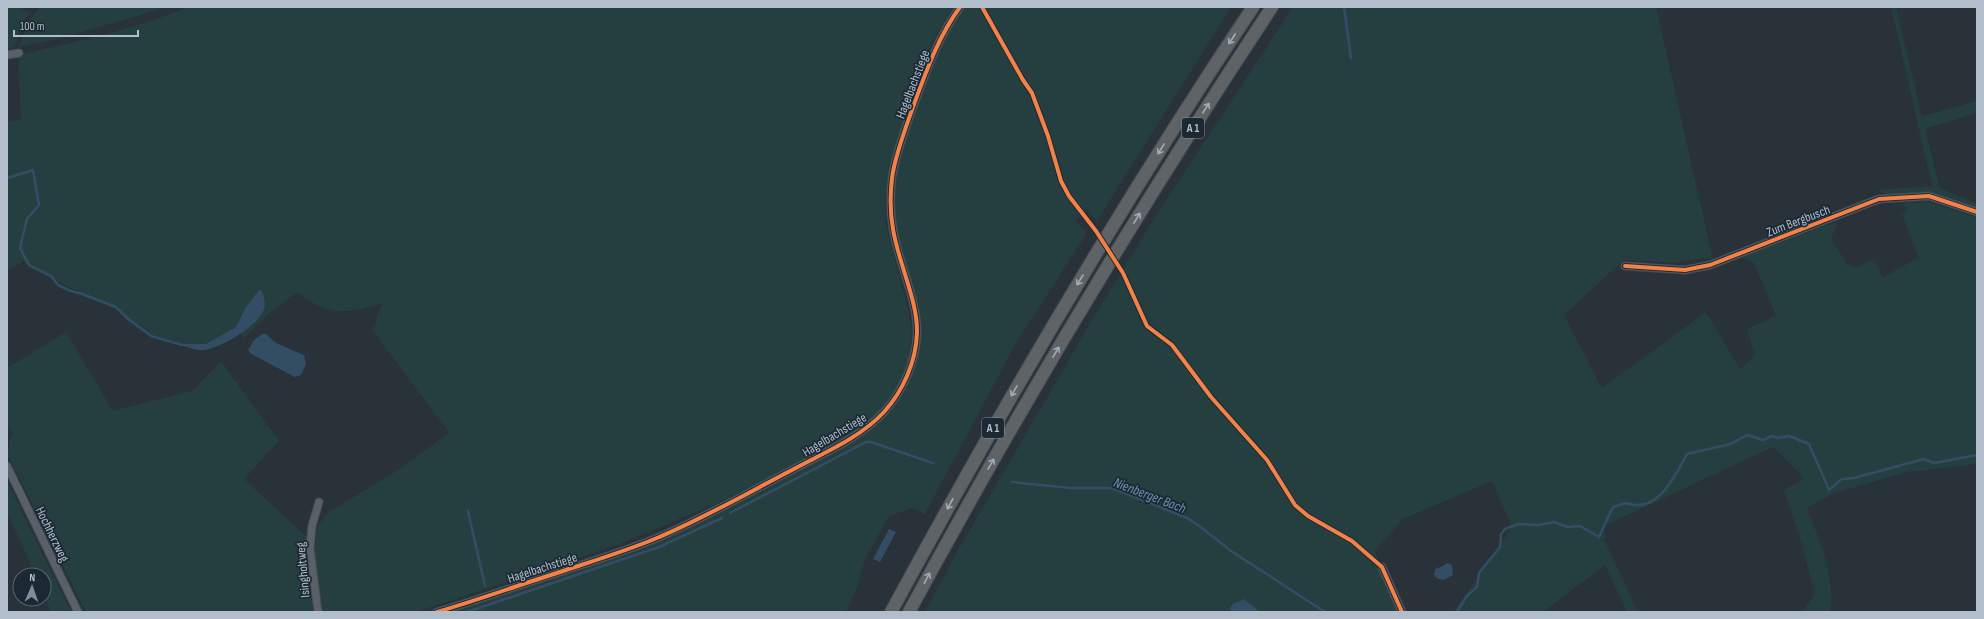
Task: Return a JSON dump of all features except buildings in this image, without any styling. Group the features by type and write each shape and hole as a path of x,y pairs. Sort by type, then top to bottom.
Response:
{"highway":[{"name":"A 1","path":"891,612 976,457 1104,241 1184,113 1253,7"},
{"name":"A 1","path":"909,612 1018,416 1113,256 1201,115 1272,7"}],"street":[{"name":"Hagelbachstiege","path":"437,612 614,554 656,538 720,508 857,435 884,412 899,391 909,372 916,344 917,330 914,310 898,252 892,221 890,207 892,176 906,128 935,50 960,7"},
{"path":"7,55 19,53"},
{"name":"Zum Bergbusch","path":"1625,266 1685,270 1710,265 1879,199 1929,196 1977,212"},
{"name":"Hochherzweg","path":"7,466 78,612"},
{"name":"Isingholtweg","path":"318,612 310,548 312,526 319,502"},
{"path":"1382,567 1402,612"}],"green space":[{"path":"7,7 19,7 30,13 24,20 15,45 13,48 7,49"},
{"path":"40,7 167,7 69,36 19,47 28,22"},
{"path":"189,7 953,7 925,57 889,165 885,199 886,226 908,309 912,331 909,360 896,392 866,426 808,459 713,505 617,545 416,612 323,612 314,556 317,527 327,513 398,470 449,433 373,331 379,310 384,303 349,311 339,311 319,306 297,292 265,317 244,338 239,333 199,350 151,336 115,309 28,267 24,261 7,271 7,121 21,120 18,55 83,40 126,28"},
{"path":"960,7 1231,7 1097,221 1086,208 1076,221 1087,233 1016,343 925,514 912,508 889,516 865,559 858,585 846,612 452,612 640,547 870,426 902,386 917,330 893,233 892,176 925,76"},
{"path":"1293,7 1656,7 1713,259 1701,258 1676,263 1624,260 1564,315 1602,388 1706,312 1740,369 1755,355 1747,329 1776,316 1754,263 1741,257 1838,221 1831,239 1848,265 1856,267 1874,260 1883,277 1919,257 1902,215 1908,209 1901,203 1928,202 1975,217 1977,220 1977,464 1908,472 1834,493 1807,508 1821,545 1829,572 1831,585 1830,612 1803,611 1815,594 1800,538 1784,490 1804,478 1773,447 1602,527 1607,539 1604,539 1638,612 1627,612 1605,565 1543,612 1454,612 1512,527 1492,481 1403,519 1375,551 1399,612 1260,612 1257,609 1230,608 1231,612 925,612 957,552 1085,332 1153,220"},
{"path":"1891,7 1896,7 1922,116 1977,101 1977,113 1925,129 1940,188 1977,204 1977,213 1935,194 1885,194 1877,190 1932,186"},
{"path":"66,332 113,411 192,391 221,361 279,441 244,479 307,537 305,557 313,612 86,612 8,455 10,437 13,433 7,423 7,368"},
{"path":"7,481 49,567 31,567 7,512"},
{"path":"52,573 71,612 51,612 49,607 52,607"}],"water":[{"path":"259,290 262,291 264,298 264,309 254,323 236,337 216,347 206,350 196,350 178,344 206,344 236,327 246,307"},
{"path":"262,334 266,334 276,343 304,355 306,364 301,375 295,377 251,354 248,350 254,340"},
{"path":"889,529 896,532 880,562 873,559"},
{"path":"1447,563 1452,565 1453,575 1444,580 1438,579 1434,575 1435,569"},
{"path":"1244,599 1260,612 1231,612 1230,608 1233,604"}],"waterway":[{"path":"1344,7 1351,58"},
{"path":"7,178 33,170 39,205 27,219 20,248 29,265 51,276 58,285 116,307 128,319 151,336 182,345"},
{"name":"Nienberger Bach","path":"1457,612 1466,597 1477,587 1479,573 1500,547 1501,534 1505,529 1518,524 1539,525 1554,522 1567,527 1580,526 1599,537 1613,507 1626,503 1637,505 1647,504 1656,499 1671,482 1687,454 1731,444 1747,435 1763,440 1772,436 1778,438 1789,436 1809,444 1829,490 1842,479 1854,478 1924,459 1934,463 1977,455"},
{"name":"Nienberger Bach","path":"730,513 866,442 871,442 933,463"},
{"name":"Nienberger Bach","path":"1012,482 1071,488 1112,488 1187,518 1231,551 1325,612"},
{"path":"468,511 485,586"},
{"name":"Nienberger Bach","path":"467,612 659,547 722,518"}],"cycle path":[{"path":"437,612 609,556 674,531 851,438 874,422 891,404 907,376 914,355 917,333 914,308 899,255 892,223 891,184 893,169 913,107 928,68 945,30 960,7"},
{"path":"982,7 1023,80 1032,93 1048,136 1061,181 1069,196 1096,231 1123,273 1147,326 1172,345 1211,397 1267,460 1295,505 1308,516 1352,541 1382,567 1402,612"},
{"path":"1625,266 1685,270 1710,265 1879,199 1929,196 1977,212"}]}
